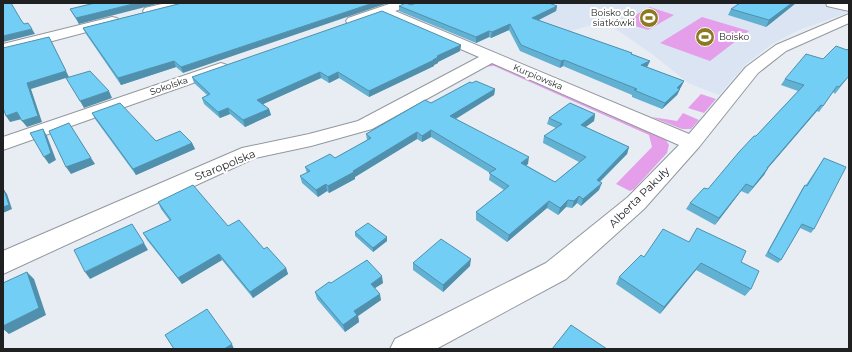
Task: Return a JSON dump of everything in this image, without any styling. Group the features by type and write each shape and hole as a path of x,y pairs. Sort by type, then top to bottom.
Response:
{"street":[{"path":"140,14 182,3"},
{"path":"339,26 404,3"},
{"path":"832,3 849,7"},
{"name":"Kurpiowska","path":"384,11 692,143"},
{"path":"3,49 126,17"},
{"name":"Alberta Pakuły","path":"406,349 556,271 636,203 692,143 752,70 781,48 849,18"},
{"name":"Staropolska","path":"3,263 249,153 310,140 365,125 492,57"},
{"name":"Sokolska","path":"3,144 234,63"}],"shaded area":[{"path":"475,3 819,3 841,8 847,13 799,30 772,44 746,64 719,95 688,83 652,54 604,21 562,34"},
{"name":"Boisko do siatkówki","path":"650,7 674,15 648,30 623,22"},
{"name":"Boisko","path":"702,17 749,31 710,61 660,43"},
{"path":"490,63 497,64 660,136 666,140 669,145 667,153 634,189 630,191 616,184 652,147 649,135 494,66 480,67"},
{"path":"701,94 716,99 704,113 688,108"},
{"path":"683,113 699,120 691,129 682,129 652,117 677,121"}],"building":[{"path":"3,3 11,3 24,24 28,23 32,29 3,36"},
{"path":"95,3 137,3 76,18 70,9"},
{"path":"182,3 373,3 181,67 174,61 118,78 83,28"},
{"path":"406,3 411,5 416,3 549,3 557,6 532,18 632,53 631,54 650,61 641,65 684,81 677,88 680,89 665,103 634,90 637,89 564,60 561,61 521,45 510,24 476,37 399,6"},
{"path":"740,3 792,3 769,20 731,9"},
{"path":"382,11 461,45 437,56 438,57 434,60 369,91 338,72 328,77 320,72 257,100 269,109 243,120 228,108 218,112 202,98 210,94 192,77"},
{"path":"49,37 66,71 27,83 38,116 22,121 17,112 6,116 3,108 3,48"},
{"path":"836,46 847,50 849,48 849,76 839,87 837,86 823,106 821,105 767,168 753,187 746,184 719,218 690,203 704,188 708,189 739,152 804,85 785,79 806,54 823,59"},
{"path":"90,71 109,91 80,101 66,78"},
{"path":"476,81 495,89 450,116 529,157 521,163 555,182 586,157 544,136 562,124 549,118 570,103 595,114 581,125 629,147 597,180 602,183 583,199 579,196 574,201 568,200 560,208 549,201 509,235 476,212 509,186 489,173 496,169 431,130 422,136 417,132 353,171 354,172 328,186 326,184 316,190 300,176 310,171 305,167 330,154 335,158 371,138 366,134 425,100 431,103 470,82 472,83"},
{"path":"120,103 156,141 180,131 192,143 133,169 92,113"},
{"path":"69,123 91,158 66,167 49,131"},
{"path":"43,129 51,153 44,157 30,133"},
{"path":"824,158 846,167 814,229 802,224 781,260 768,252 805,185 807,186"},
{"path":"193,185 228,226 239,220 264,249 267,247 286,268 250,292 219,254 178,278 143,233 171,220 158,202"},
{"path":"3,190 9,205 3,207"},
{"path":"368,223 387,237 373,248 355,232"},
{"path":"132,224 144,243 85,272 74,250"},
{"path":"697,228 746,251 741,262 759,271 751,289 701,263 664,307 619,277 641,255 644,257 663,229 689,242"},
{"path":"441,239 471,259 443,285 413,263"},
{"path":"367,260 382,276 371,284 380,294 354,311 357,315 343,325 315,292"},
{"path":"27,272 39,308 3,326 3,283"},
{"path":"207,309 232,344 224,349 174,349 165,335"},
{"path":"571,325 607,349 552,349"}],"place":[{"name":"Boisko do siatkówki","path":"649,18"},
{"name":"Boisko","path":"705,37"}]}
